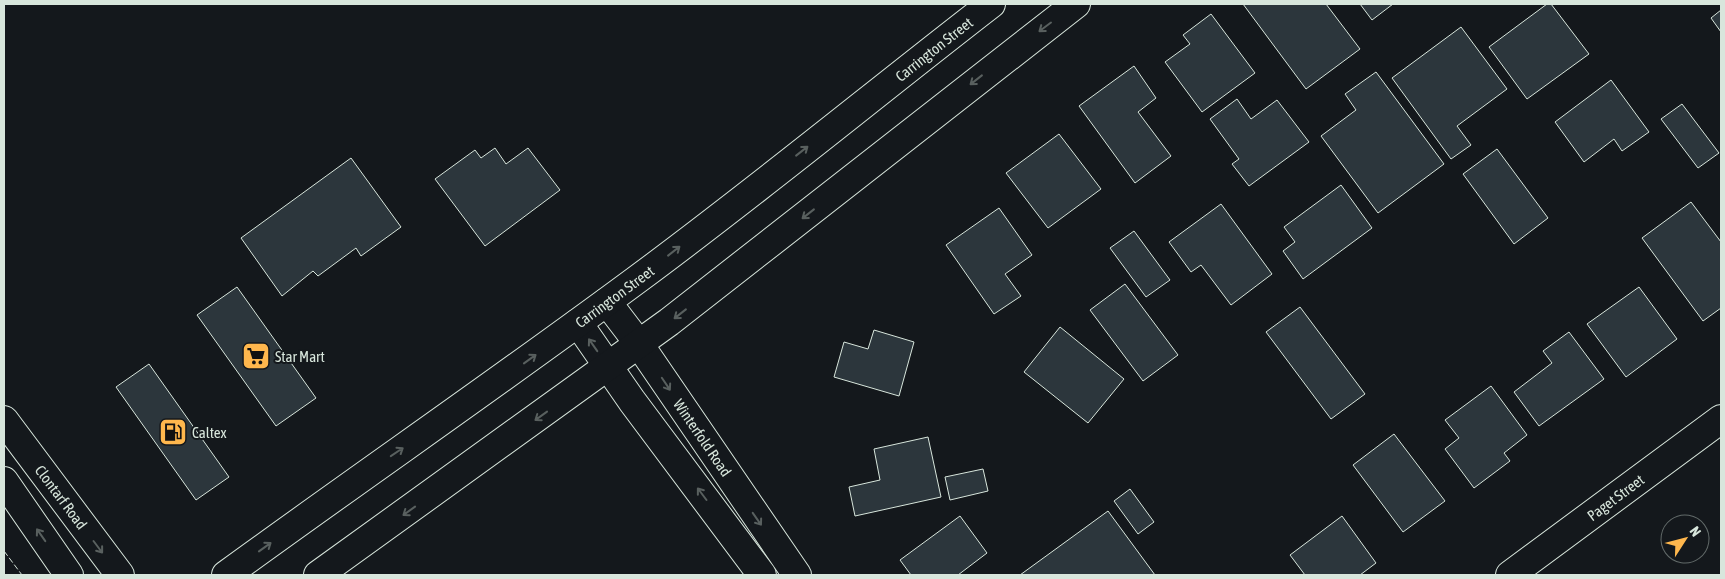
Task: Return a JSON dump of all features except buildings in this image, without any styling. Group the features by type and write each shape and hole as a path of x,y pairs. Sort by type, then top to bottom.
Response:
{"main road":[{"name":"Carrington Street","path":"226,575 607,302 991,4"},
{"path":"318,575 639,344 754,257 1076,4"},
{"name":"Winterfold Road","path":"607,302 639,344 797,575"},
{"path":"578,323 762,575"},
{"name":"Paget Street","path":"1510,575 1721,419"},
{"name":"Clontarf Road","path":"4,420 120,575"},
{"path":"4,481 69,575"}],"fence":[{"path":"4,551 22,575"}],"place":[{"name":"Star Mart","path":"256,356"},
{"name":"Caltex","path":"173,432"}]}
